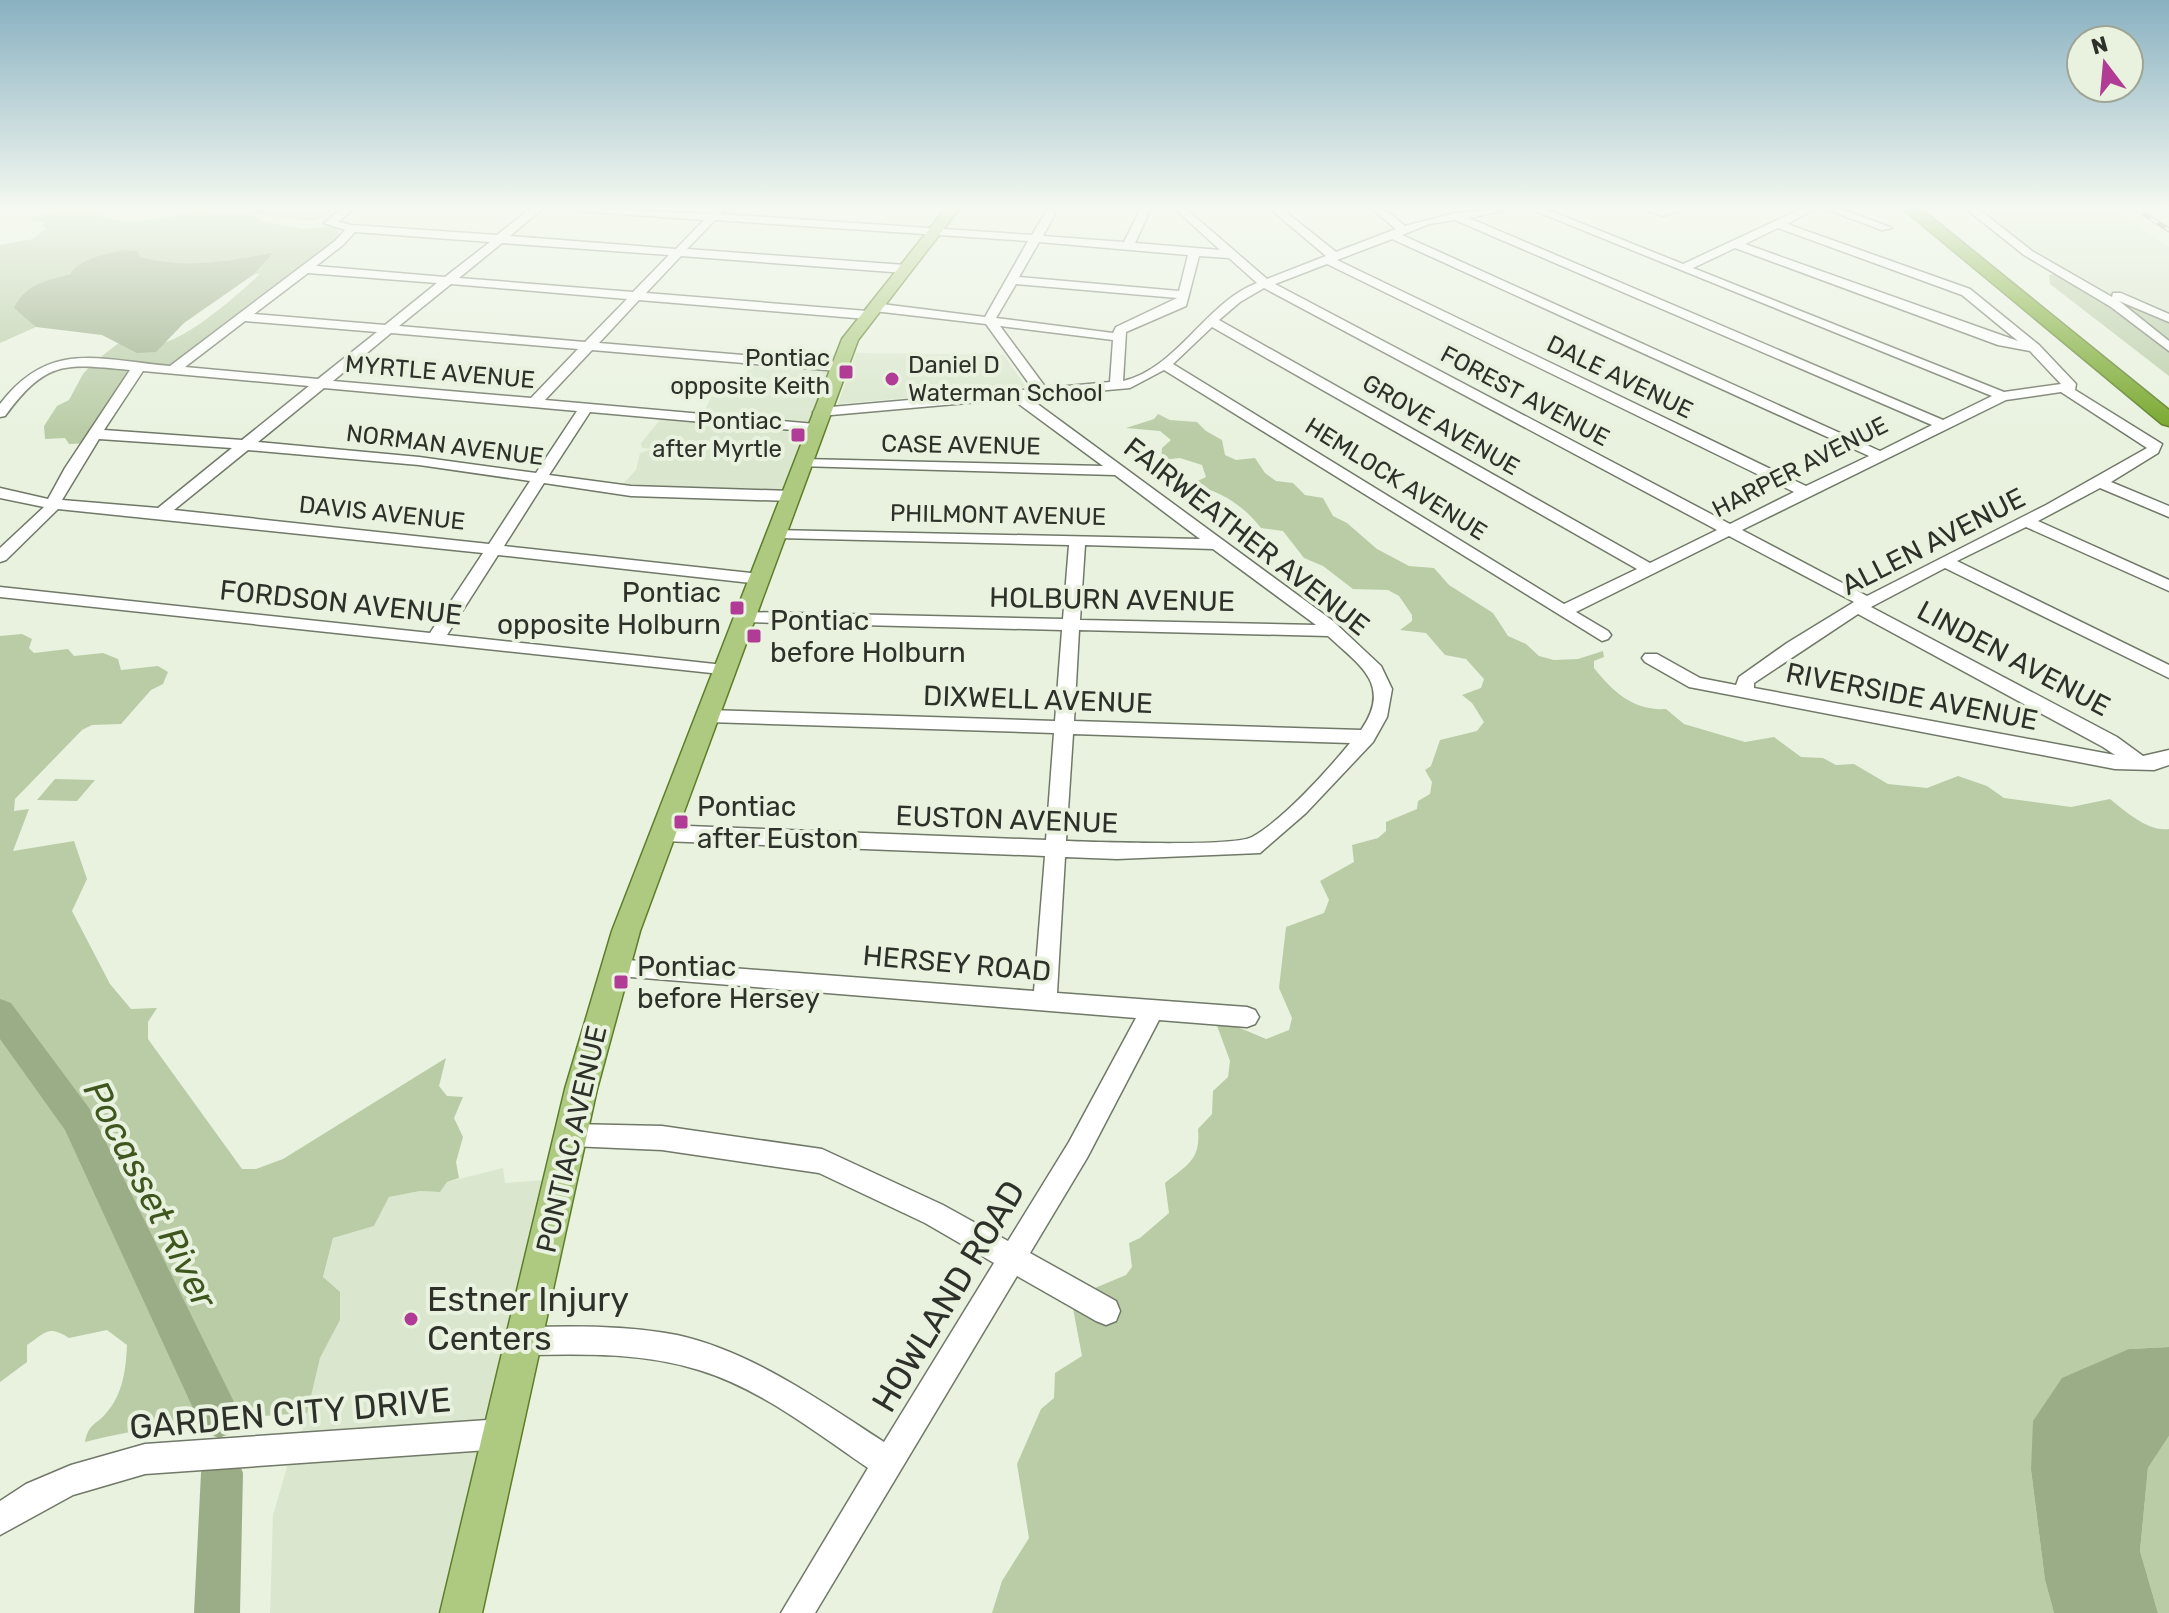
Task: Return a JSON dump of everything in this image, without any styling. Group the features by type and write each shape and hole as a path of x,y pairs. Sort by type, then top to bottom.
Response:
{"highway":[{"path":"2002,283 2169,420"},
{"path":"2029,283 2132,365"}],"main road":[{"name":"PONTIAC AVENUE","path":"461,1613 587,1064 614,968 724,671 779,533 838,367 850,339 893,283"}],"street":[{"path":"173,370 286,283"},
{"path":"161,513 448,283"},
{"path":"481,283 989,320 1001,325 1119,337"},
{"path":"535,402 649,283"},
{"path":"989,320 1010,283"},
{"path":"1049,283 1183,295"},
{"path":"1116,386 1120,330 1177,307 1182,303 1186,283"},
{"name":"DALE AVENUE","path":"1381,283 1808,493"},
{"path":"1508,283 1878,455"},
{"path":"1612,283 1941,424"},
{"path":"1721,283 2003,396"},
{"path":"1842,283 1989,337 2034,348"},
{"path":"1942,283 1966,292 2034,348 2071,387 2066,390"},
{"path":"2083,283 2169,347"},
{"path":"2085,283 2169,318"},
{"name":"MYRTLE AVENUE","path":"1,411 30,377 61,363 139,367 586,407 818,420 1138,381 1164,364 1235,299 1265,284"},
{"name":"FOREST AVENUE","path":"1265,284 1731,529 1862,604"},
{"path":"241,317 838,367"},
{"path":"989,320 1043,393"},
{"name":"GROVE AVENUE","path":"1211,321 1649,569"},
{"name":"HEMLOCK AVENUE","path":"1164,364 1602,635"},
{"path":"0,557 52,504 139,367"},
{"name":"HARPER AVENUE","path":"1564,611 2003,396 2066,390"},
{"name":"ALLEN AVENUE","path":"1745,693 1745,681 1767,664 1862,604 2101,483 2153,450 2155,444 2066,390"},
{"name":"FAIRWEATHER AVENUE","path":"1016,395 1332,631 1369,664 1383,690 1376,722 1366,737 1333,774 1253,847"},
{"path":"436,638 586,407"},
{"name":"NORMAN AVENUE","path":"94,434 419,461 631,491 791,496"},
{"name":"CASE AVENUE","path":"803,463 1119,471"},
{"path":"2101,483 2169,512"},
{"name":"DAVIS AVENUE","path":"0,493 52,504 492,548 760,579"},
{"path":"2026,521 2169,586"},
{"name":"PHILMONT AVENUE","path":"779,533 1216,544"},
{"path":"1045,1001 1077,540"},
{"path":"1944,561 2169,672"},
{"name":"FORDSON AVENUE","path":"0,592 724,671"},
{"name":"LINDEN AVENUE","path":"1862,604 2110,742 2138,764"},
{"name":"HOLBURN AVENUE","path":"747,617 1332,631"},
{"name":"RIVERSIDE AVENUE","path":"1651,658 1695,683 1745,693 2138,764 2163,762 2169,757"},
{"name":"DIXWELL AVENUE","path":"708,716 1366,737"},
{"name":"EUSTON AVENUE","path":"663,833 1117,851 1253,847"},
{"name":"HERSEY ROAD","path":"614,968 1247,1017"},
{"name":"HOWLAND ROAD","path":"797,1613 1078,1150 1152,1011"},
{"path":"571,1135 662,1138 822,1161 934,1214 1106,1311"},
{"path":"523,1341 629,1344 701,1356 777,1391 888,1463"},
{"name":"GARDEN CITY DRIVE","path":"0,1519 37,1495 71,1480 145,1459 502,1434"}],"shaded area":[{"path":"0,283 57,283 33,323 36,327 0,343"},
{"path":"241,283 184,323 156,352 137,353 102,335 36,327 14,308 24,294 37,285"},
{"path":"249,283 285,283 174,369 144,367 93,443 69,444 65,438 45,439 44,426 57,406 69,400 83,374 93,363 124,339 156,344 168,341 196,326"},
{"path":"2083,283 2169,283 2169,319"},
{"path":"2083,283 2169,319 2169,376 2050,284"},
{"path":"856,353 1004,355 1026,387 838,404"},
{"path":"753,362 838,367 792,493 617,490 636,470 640,453 652,449 642,448 641,443 664,415 702,416 713,393 729,390 728,382 747,379 747,371"},
{"path":"1158,414 1170,420 1197,422 1222,440 1225,455 1236,460 1255,458 1265,473 1276,481 1293,483 1305,495 1323,498 1333,516 1347,523 1377,549 1409,566 1434,568 1449,585 1493,613 1508,636 1526,644 1539,656 1554,660 1578,659 1603,651 1604,657 1594,661 1594,668 1609,685 1634,703 1666,709 1684,724 1745,742 1774,737 1801,757 1823,758 1836,765 1854,764 1888,784 1927,788 1958,776 1987,786 2004,798 2071,807 2110,799 2145,824 2169,829 2169,1347 2129,1349 2031,1470 2045,1580 2054,1613 992,1613 1002,1581 1029,1538 1017,1464 1041,1409 1054,1398 1055,1373 1082,1356 1071,1298 1126,1275 1132,1267 1129,1243 1140,1238 1169,1213 1165,1183 1195,1155 1198,1129 1212,1114 1213,1091 1228,1077 1230,1061 1216,1023 1226,1022 1266,1039 1289,1030 1292,1018 1279,988 1286,927 1324,913 1329,900 1320,881 1354,862 1352,845 1378,838 1386,831 1386,822 1417,809 1418,801 1430,794 1432,782 1425,770 1431,766 1440,740 1477,731 1484,722 1472,703 1462,695 1481,688 1484,679 1466,659 1445,655 1426,633 1400,630 1412,621 1412,615 1399,596 1388,590 1353,589 1323,566 1304,558 1283,531 1261,528 1230,500 1191,484 1206,477 1202,465 1180,458 1161,460 1162,448 1171,440 1160,431 1126,428 1154,419"},
{"path":"22,634 32,639 29,648 34,653 68,649 74,656 103,653 118,659 121,670 158,666 168,672 163,684 151,690 121,724 92,725 82,730 15,799 14,811 29,809 13,851 74,841 87,879 72,911 110,984 131,1009 157,1008 148,1022 148,1039 242,1169 256,1169 283,1159 446,1058 439,1086 447,1096 463,1097 454,1118 463,1137 456,1162 459,1178 447,1182 440,1192 420,1191 389,1197 374,1226 333,1238 323,1277 340,1292 340,1320 320,1358 307,1413 168,1426 85,1442 91,1427 112,1405 124,1372 127,1345 107,1330 69,1338 47,1332 27,1345 27,1362 0,1382 0,636"},
{"path":"55,779 95,780 77,801 37,800"},
{"path":"503,1168 505,1183 560,1179 463,1613 270,1613 273,1515 292,1450 300,1438 320,1358 340,1320 323,1278 333,1238 374,1226 389,1197 420,1191 440,1192 447,1182"},
{"path":"2169,1347 2169,1436 2148,1468 2140,1551 2158,1613 2054,1613 2045,1580 2031,1470 2033,1421 2062,1378 2129,1349"},
{"path":"2169,1436 2169,1613 2158,1613 2140,1551 2148,1468"}],"waterway":[{"name":"Pocasset River","path":"0,1013 77,1119 219,1417"},
{"name":"Pocasset River","path":"217,1613 222,1473"}],"place":[{"name":"Pontiac opposite Keith","path":"846,372"},
{"name":"Daniel D Waterman School","path":"892,379"},
{"name":"Pontiac after Myrtle","path":"798,435"},
{"name":"Pontiac opposite Holburn","path":"737,608"},
{"name":"Pontiac before Holburn","path":"754,636"},
{"name":"Pontiac after Euston","path":"681,822"},
{"name":"Pontiac before Hersey","path":"621,982"},
{"name":"Estner Injury Centers","path":"411,1319"}]}
